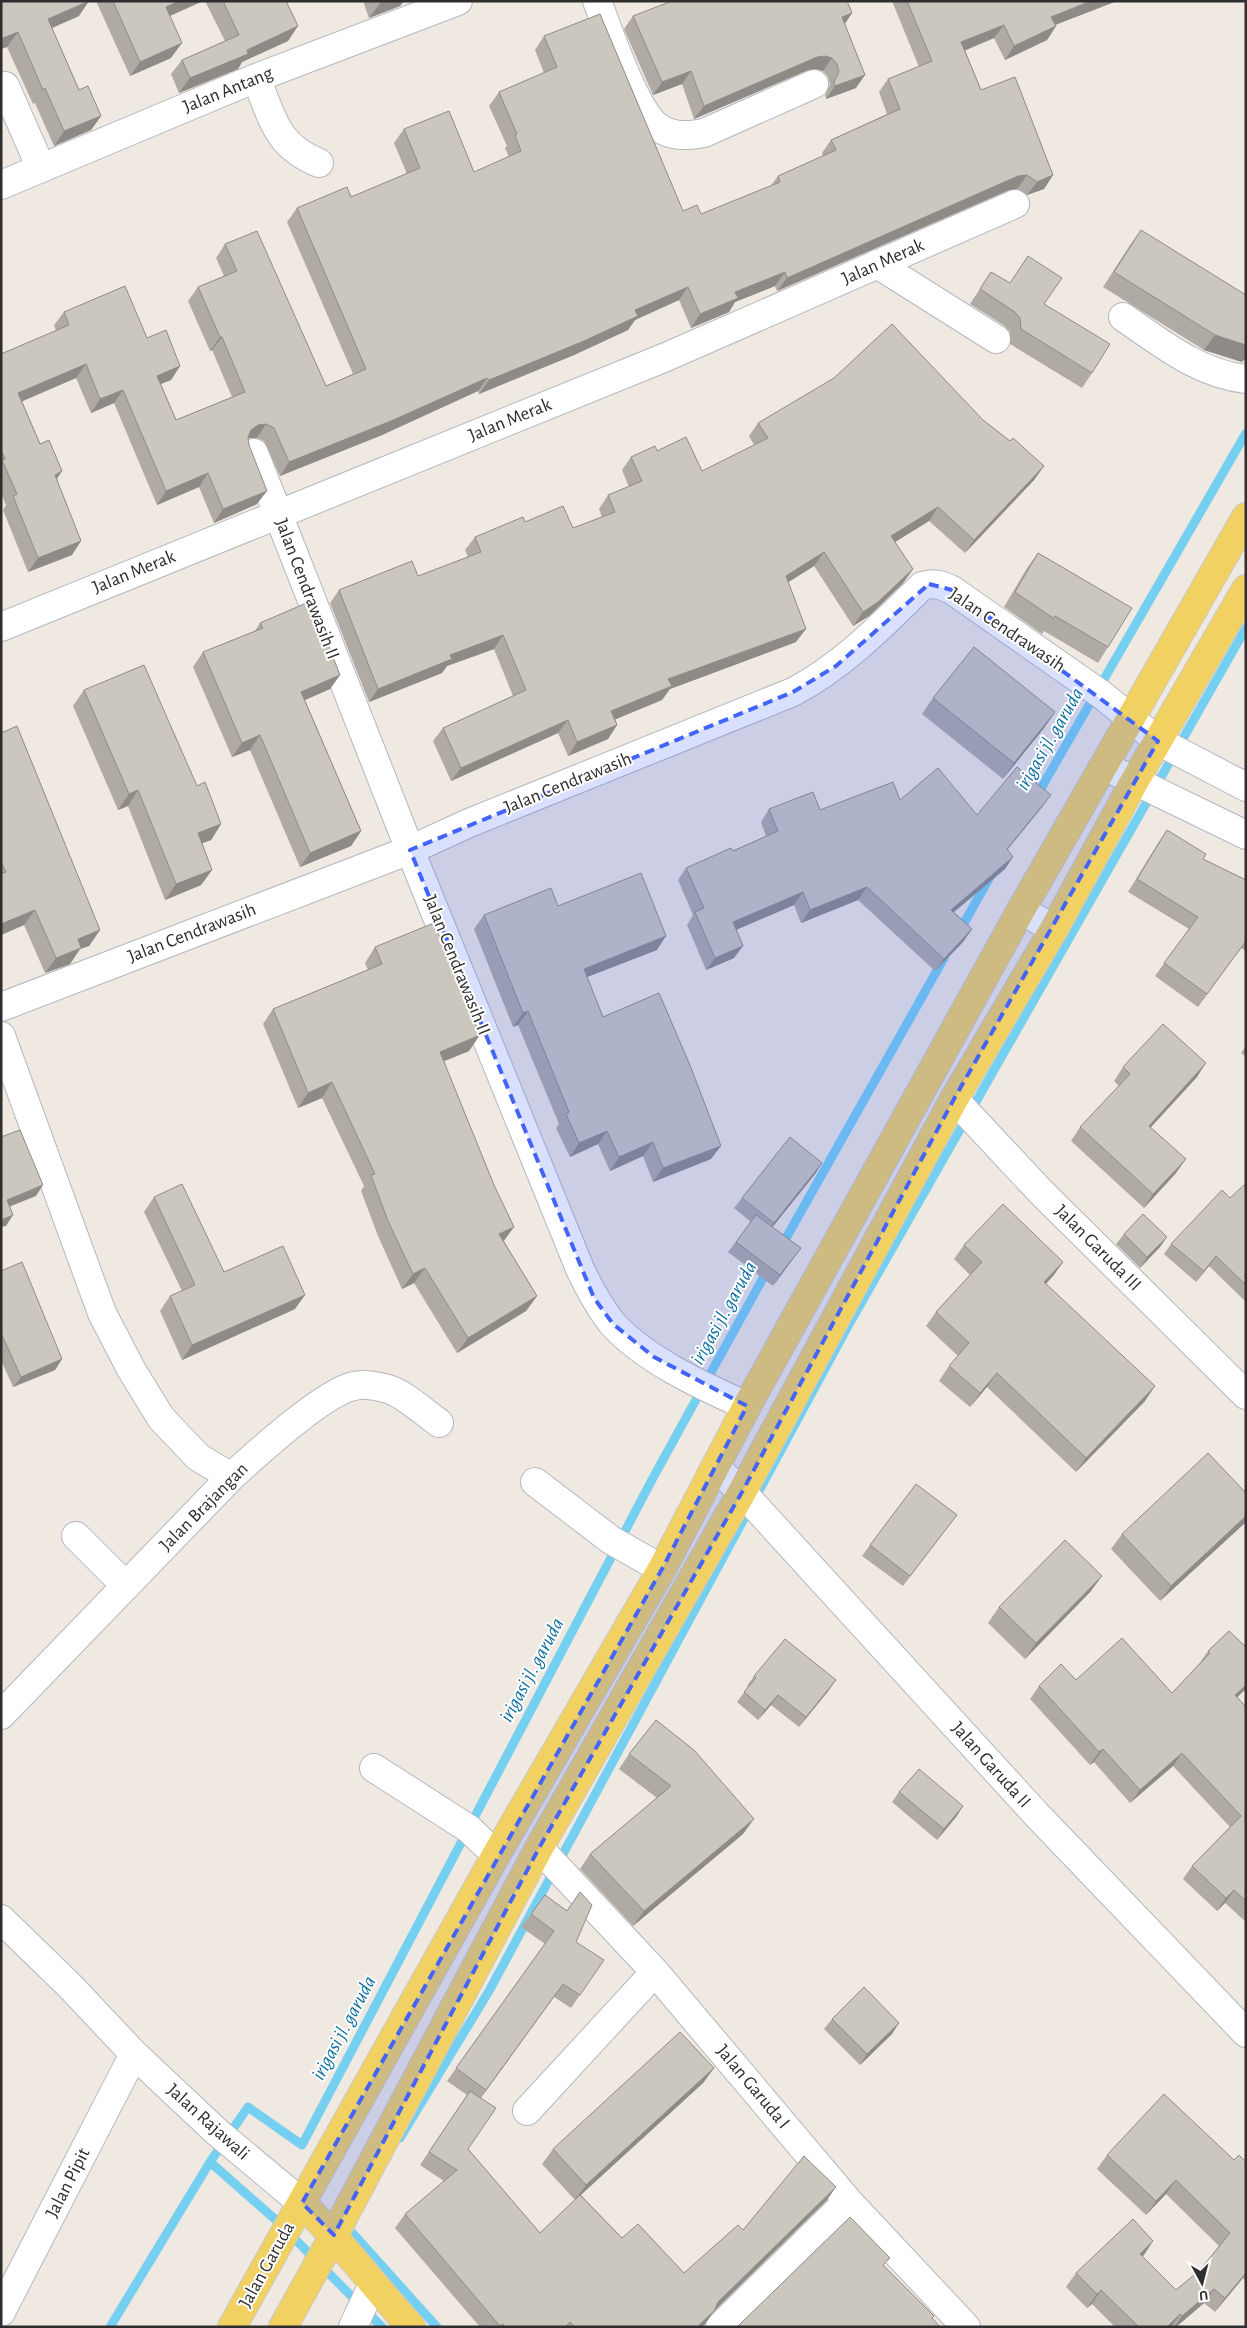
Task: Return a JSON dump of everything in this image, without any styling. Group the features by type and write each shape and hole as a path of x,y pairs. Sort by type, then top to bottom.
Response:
{"main road":[{"name":"Jalan Garuda","path":"232,2327 496,1855 662,1569 747,1406 1021,910 1246,516"},
{"path":"283,2327 334,2235 539,1848 742,1492 954,1099 1054,929 1134,782 1246,589"},
{"name":"Jalan Rajawali","path":"302,2203 334,2235 373,2284 411,2327"}],"street":[{"name":"Jalan Antang","path":"1,185 256,78 458,1"},
{"path":"597,1 636,97 649,119 658,128 672,134 689,136 704,133 814,84"},
{"path":"256,78 279,131 286,142 295,151 319,163"},
{"path":"5,86 41,168"},
{"name":"Jalan Merak","path":"1,626 666,357 1015,204"},
{"path":"877,264 996,339"},
{"path":"1123,318 1200,366 1223,375 1246,379"},
{"name":"Jalan Cendrawasih II","path":"254,454 410,850 594,1298 613,1324 654,1357 698,1383 747,1406"},
{"name":"Jalan Cendrawasih","path":"1,1007 410,850 469,822 793,692 836,666 873,636 922,586 929,584 938,584 952,590 1095,690 1130,720"},
{"path":"1130,720 1158,741 1246,788"},
{"path":"1104,766 1246,835"},
{"path":"1021,910 1054,929"},
{"path":"1,1036 102,1313 131,1369 161,1418 198,1457 231,1477"},
{"name":"Jalan Garuda III","path":"954,1099 1041,1192 1246,1395"},
{"name":"Jalan Brajangan","path":"1,1715 231,1477 263,1448 336,1393 354,1386 373,1385 390,1389 439,1423"},
{"name":"Jalan Garuda II","path":"715,1467 742,1492 1036,1814 1246,2033"},
{"path":"535,1482 618,1545 662,1569"},
{"path":"76,1536 126,1586"},
{"path":"374,1768 462,1825 496,1855"},
{"name":"Jalan Garuda I","path":"539,1848 655,1972 848,2201 938,2295 950,2322"},
{"name":"Jalan Rajawali","path":"1,1919 70,1986 134,2054 227,2141 302,2203"},
{"path":"527,2110 655,1972"},
{"name":"Jalan Pipit","path":"1,2312 134,2054"},
{"path":"720,2327 848,2201"},
{"path":"352,2327 373,2284"}],"highlighted area":[{"path":"929,584 952,590 1158,741 954,1099 742,1492 539,1848 334,2235 302,2203 662,1569 747,1406 654,1357 613,1324 594,1298 410,850 793,692 836,666"}],"building":[{"path":"1,1 89,1 48,19 79,90 88,86 101,116 64,131 45,88 43,90 18,32 1,39"},
{"path":"113,1 179,1 166,7 182,43 140,62"},
{"path":"223,1 286,1 298,26 247,50 248,54 190,78 182,60 239,35"},
{"path":"672,1 847,1 852,13 842,17 865,75 835,86 834,82 839,72 837,64 832,58 825,56 817,57 704,106 691,71 662,82 633,16"},
{"path":"907,1 1091,1 1051,17 1056,26 1014,46 1004,25 961,42 981,90 1015,77 1053,175 1037,182 1027,175 1018,176 787,278 785,272 735,292 738,298 700,314 688,287 635,310 638,316 584,341 489,380 487,378 391,421 289,462 274,428 266,424 258,425 251,430 248,438 267,491 223,509 208,473 166,491 123,390 100,399 86,364 18,393 40,444 49,440 62,471 55,475 81,541 38,558 13,496 17,494 2,460 5,459 1,450 1,354 69,325 64,312 125,286 147,338 166,330 180,366 157,376 176,420 245,392 198,287 237,271 225,244 257,231 326,386 366,369 297,208 347,187 351,197 420,168 404,129 449,111 474,172 521,151 515,135 517,134 499,92 557,67 544,36 600,14 683,211 697,205 701,214 780,182 778,176 836,150 831,140 900,109 888,79 932,61"},
{"path":"1141,230 1246,295 1246,345 1215,335 1114,272"},
{"path":"1028,256 1062,278 1044,304 1110,344 1092,373 1021,329 1020,318 1015,312 980,289 991,272 1010,283"},
{"path":"892,324 983,420 1010,441 1013,438 1044,466 974,540 938,507 891,536 913,569 878,602 863,612 824,552 786,576 806,629 668,679 672,686 611,711 617,725 577,742 568,720 461,768 443,728 526,690 503,635 450,655 452,659 378,689 339,590 412,561 418,576 481,552 475,537 523,517 525,522 563,506 573,528 615,512 608,495 642,481 631,457 655,446 657,451 686,437 702,471 768,438 758,423 834,378"},
{"path":"1038,553 1132,608 1108,647 1055,616 1053,618 1015,592"},
{"path":"311,601 340,675 301,692 361,831 310,853 260,735 242,743 203,652 263,628 260,623"},
{"path":"974,647 1055,712 1014,763 933,698"},
{"path":"144,665 197,786 205,782 221,824 198,833 212,870 176,884 138,790 129,794 84,690"},
{"path":"17,726 100,930 78,939 81,948 56,958 35,910 1,924 1,874 6,872 1,862 1,733"},
{"path":"1017,767 1051,795 1007,849 1013,857 951,910 972,929 944,959 867,887 810,910 803,892 733,922 743,946 715,958 695,912 704,908 686,868 731,848 733,851 778,831 769,809 813,792 820,810 893,782 900,800 938,768 977,815"},
{"path":"1167,830 1206,854 1203,859 1246,880 1246,941 1207,994 1164,963 1198,917 1137,879"},
{"path":"641,873 666,936 584,969 603,1017 659,993 689,1063 721,1146 663,1168 653,1142 619,1157 607,1131 579,1143 566,1114 569,1112 528,1011 523,1013 484,915 551,888 558,906"},
{"path":"434,923 480,1035 440,1052 494,1185 514,1227 499,1234 537,1296 468,1338 425,1268 413,1274 388,1221 371,1175 375,1174 332,1082 308,1093 273,1009 382,964 375,947"},
{"path":"1163,1024 1206,1063 1149,1126 1186,1159 1153,1194 1080,1127 1130,1074 1123,1067"},
{"path":"20,1130 43,1185 7,1200 13,1215 1,1220 1,1137"},
{"path":"790,1137 822,1163 774,1223 742,1198"},
{"path":"182,1184 224,1272 283,1246 305,1295 192,1345 170,1296 195,1285 154,1197"},
{"path":"1244,1185 1246,1186 1246,1285 1216,1256 1204,1271 1171,1244 1222,1190 1230,1198"},
{"path":"1003,1204 1063,1262 1044,1282 1155,1386 1086,1458 997,1373 980,1393 949,1366 969,1343 936,1312 982,1262 964,1245"},
{"path":"1143,1214 1167,1237 1147,1257 1124,1234"},
{"path":"756,1215 801,1248 780,1275 736,1242"},
{"path":"22,1262 62,1359 21,1377 1,1333 1,1271"},
{"path":"1208,1453 1246,1493 1246,1516 1171,1586 1122,1534"},
{"path":"916,1484 957,1515 910,1576 870,1545"},
{"path":"1065,1540 1102,1576 1036,1643 999,1607"},
{"path":"1229,1631 1246,1647 1246,1685 1235,1695 1246,1707 1246,1901 1234,1890 1226,1898 1192,1866 1241,1816 1182,1753 1140,1790 1103,1749 1099,1752 1039,1686 1061,1664 1076,1680 1122,1638 1172,1693 1210,1653 1208,1651"},
{"path":"785,1639 836,1680 806,1717 778,1695 765,1710 744,1692 756,1678 754,1676"},
{"path":"656,1720 694,1750 754,1819 644,1911 590,1854 671,1786 629,1754"},
{"path":"919,1769 963,1806 944,1829 899,1792"},
{"path":"580,1892 592,1905 576,1942 604,1960 580,1995 563,1984 486,2090 456,2068 554,1931 531,1914 545,1895 567,1911"},
{"path":"864,1987 899,2023 867,2054 832,2019"},
{"path":"680,2032 714,2068 586,2185 553,2149"},
{"path":"470,2091 496,2108 468,2149 540,2233 580,2195 622,2238 638,2224 684,2273 738,2225 743,2230 804,2156 836,2187 718,2302 714,2311 697,2327 575,2327 570,2322 565,2327 505,2327 503,2324 500,2326 405,2214 457,2170 429,2152"},
{"path":"1164,2094 1234,2160 1239,2155 1246,2162 1246,2273 1225,2298 1214,2289 1182,2316 1180,2314 1167,2327 1139,2327 1101,2290 1097,2294 1076,2273 1133,2219 1153,2241 1140,2254 1176,2290 1200,2270 1230,2233 1176,2180 1156,2201 1107,2155"},
{"path":"850,2217 890,2258 883,2265 934,2316 932,2318 940,2327 738,2326"}],"waterway":[{"name":"irigasi jl. garuda","path":"1036,797 1246,433"},
{"path":"400,2138 489,1991 848,1326 1246,628"},
{"name":"irigasi jl. garuda","path":"959,932 991,875"},
{"name":"irigasi jl. garuda","path":"781,1247 944,958"},
{"name":"irigasi jl. garuda","path":"110,2327 210,2162 248,2107 302,2145 654,1476 768,1269"},
{"path":"210,2162 276,2220 382,2327"},
{"path":"350,2222 347,2227 437,2327"}]}
